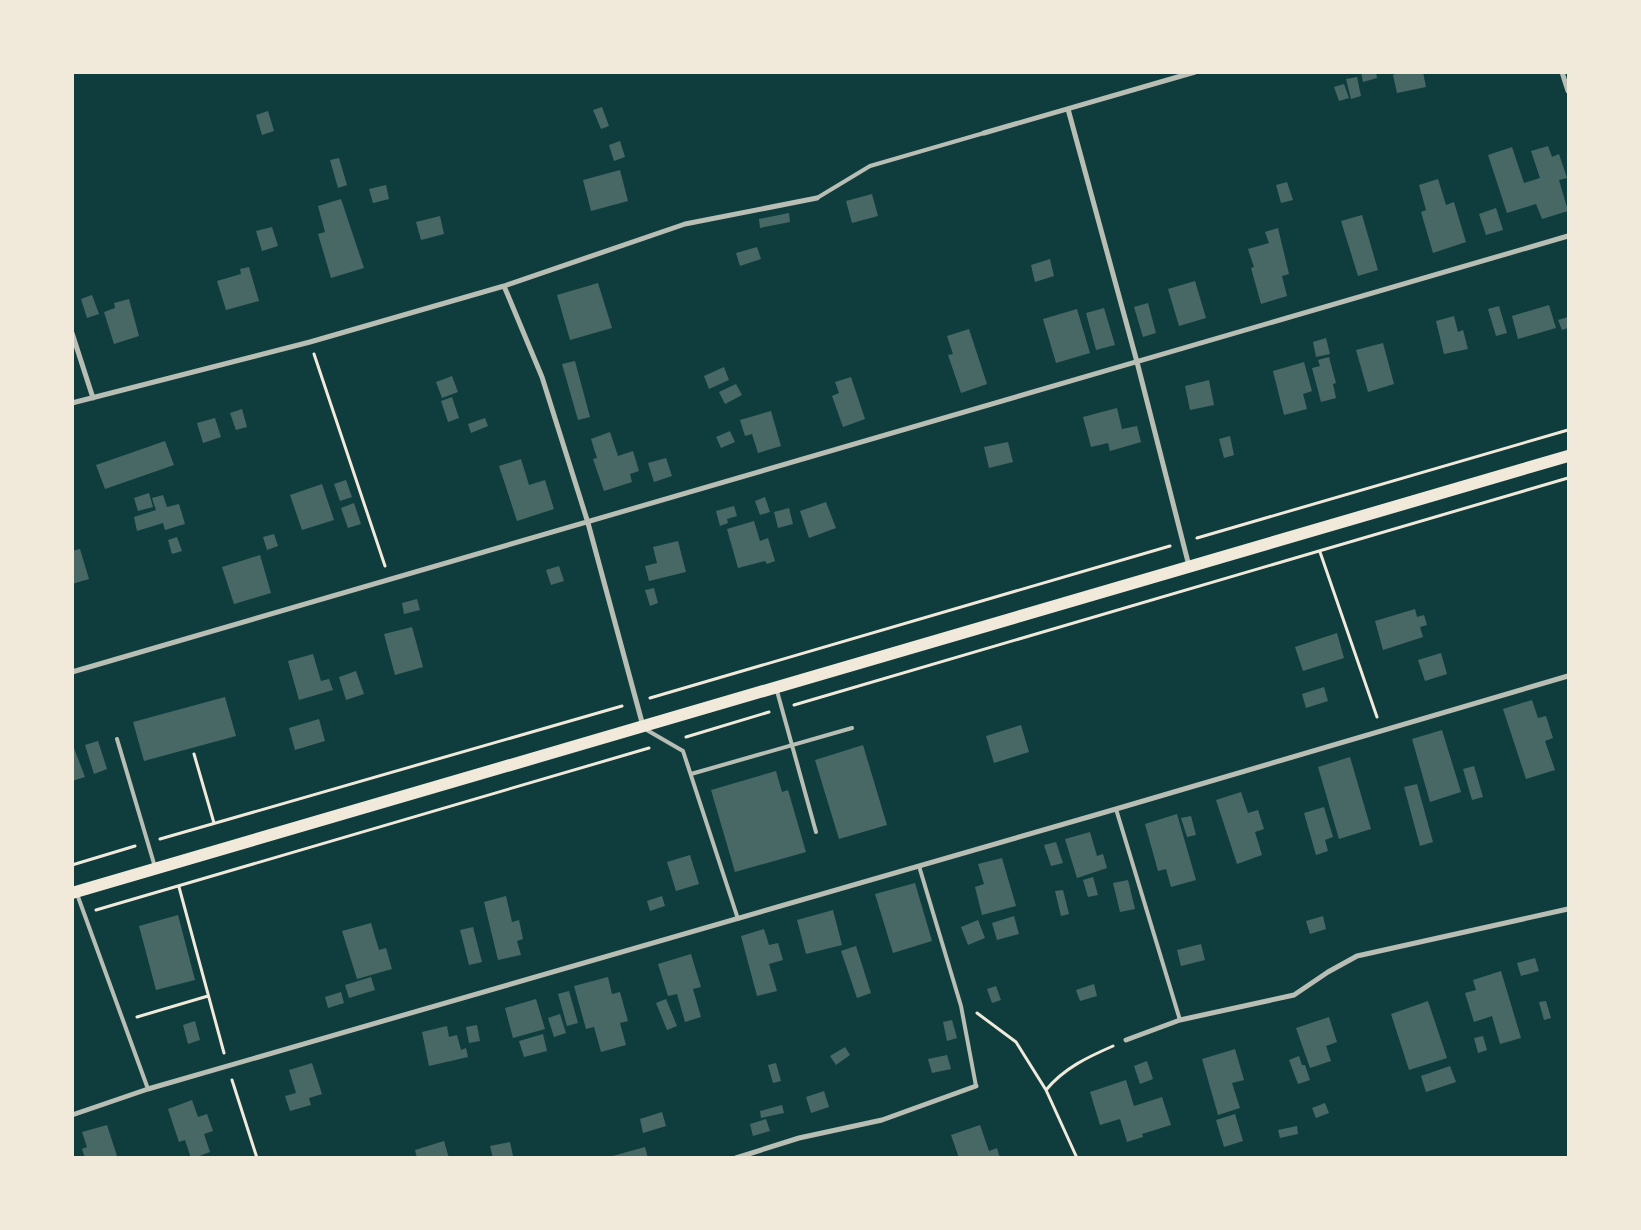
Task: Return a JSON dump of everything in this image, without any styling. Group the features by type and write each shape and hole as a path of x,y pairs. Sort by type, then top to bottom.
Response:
{"main road":[{"path":"74,892 644,728 1568,456"}],"street":[{"path":"984,133 1195,72"},
{"path":"1562,72 1568,91"},
{"path":"1068,109 1137,362 1189,567"},
{"path":"72,403 310,342 504,286 685,224 817,198"},
{"path":"72,672 1568,236"},
{"path":"504,286 542,376 588,523 644,728"},
{"path":"72,334 92,398"},
{"path":"72,1115 148,1089 738,919 1568,676"},
{"path":"1126,1040 1180,1020 1294,995 1328,972 1357,956 1568,909"},
{"path":"736,1158 799,1138 882,1120 976,1086"}],"lane":[{"path":"817,198 870,166 984,133"},
{"path":"777,688 816,832"},
{"path":"644,728 683,751 738,919"},
{"path":"691,774 852,728"},
{"path":"117,739 155,869"},
{"path":"1116,809 1180,1020"},
{"path":"919,866 961,1006 976,1086"},
{"path":"74,892 84,913 148,1089"}],"path":[{"path":"310,342 390,580"},
{"path":"72,865 1568,430"},
{"path":"84,913 179,887 1568,478"},
{"path":"1320,552 1382,731"},
{"path":"194,754 214,823"},
{"path":"179,887 228,1066 257,1158"},
{"path":"124,1022 208,996"},
{"path":"977,1013 1016,1042 1046,1090 1077,1158"},
{"path":"1046,1090 1055,1079 1084,1058 1126,1040"}],"building":[{"path":"1361,72 1376,72 1377,78 1363,82"},
{"path":"1400,72 1423,72 1426,87 1397,93 1393,75"},
{"path":"1357,77 1361,96 1351,99 1346,79"},
{"path":"1344,84 1349,98 1339,101 1334,87"},
{"path":"602,107 609,126 601,129 593,110"},
{"path":"268,111 274,131 262,135 256,115"},
{"path":"620,141 625,157 614,161 609,145"},
{"path":"1548,146 1552,157 1559,154 1567,178 1559,180 1568,211 1542,219 1536,204 1507,213 1488,155 1512,147 1524,183 1540,178 1531,151"},
{"path":"339,158 347,185 338,188 330,160"},
{"path":"620,170 628,201 591,211 583,180"},
{"path":"1438,179 1446,205 1454,202 1466,242 1433,253 1421,212 1426,210 1419,185"},
{"path":"1287,182 1293,200 1281,203 1276,185"},
{"path":"386,185 389,199 373,203 369,189"},
{"path":"872,194 878,216 852,223 846,201"},
{"path":"341,199 364,268 331,278 318,234 325,232 318,206"},
{"path":"1496,208 1503,230 1486,235 1479,214"},
{"path":"789,213 790,222 760,228 759,219"},
{"path":"1362,215 1378,270 1358,276 1341,221"},
{"path":"440,216 444,234 421,240 416,222"},
{"path":"272,227 278,246 262,251 256,231"},
{"path":"1278,228 1289,274 1282,276 1287,296 1261,304 1251,268 1254,267 1248,249 1269,243 1265,232"},
{"path":"757,247 761,259 740,266 736,253"},
{"path":"1050,259 1054,276 1035,282 1031,265"},
{"path":"249,267 259,301 226,310 217,281 241,274 240,269"},
{"path":"1195,281 1206,318 1179,326 1168,289"},
{"path":"598,283 612,328 570,340 557,295"},
{"path":"92,295 99,314 87,318 81,299"},
{"path":"129,299 139,336 114,344 104,312 115,308 114,303"},
{"path":"1148,303 1156,333 1143,337 1134,307"},
{"path":"1549,305 1556,328 1518,339 1512,316"},
{"path":"1499,306 1507,333 1496,336 1488,309"},
{"path":"1104,308 1115,345 1096,350 1086,313"},
{"path":"1077,309 1090,353 1056,363 1043,319"},
{"path":"1454,316 1458,332 1463,330 1468,349 1444,354 1436,321"},
{"path":"1568,317 1568,328 1562,330 1558,320"},
{"path":"969,329 987,384 961,393 948,355 953,354 947,336"},
{"path":"1326,338 1330,354 1316,357 1313,342"},
{"path":"1383,343 1394,384 1368,392 1356,350"},
{"path":"1329,357 1336,383 1333,384 1336,398 1321,402 1312,368 1320,366 1318,360"},
{"path":"575,361 590,417 578,420 562,364"},
{"path":"1304,362 1312,391 1303,394 1307,409 1284,415 1273,371"},
{"path":"724,367 729,380 709,389 704,376"},
{"path":"452,376 458,392 442,398 436,382"},
{"path":"851,377 865,419 843,427 832,396 839,393 835,382"},
{"path":"1209,380 1214,405 1190,410 1185,386"},
{"path":"736,384 742,395 725,404 719,392"},
{"path":"452,397 459,418 448,422 441,401"},
{"path":"1117,408 1122,429 1137,426 1141,442 1110,451 1108,443 1091,447 1083,417"},
{"path":"242,409 247,427 236,430 230,413"},
{"path":"771,411 781,446 758,453 752,434 745,436 740,420"},
{"path":"215,418 221,437 203,443 197,423"},
{"path":"485,418 488,426 471,433 468,424"},
{"path":"730,431 735,442 721,448 716,437"},
{"path":"610,432 618,456 633,451 639,471 630,474 632,482 604,491 593,459 597,458 591,439"},
{"path":"1230,436 1234,455 1224,458 1219,439"},
{"path":"165,441 174,465 105,489 96,465"},
{"path":"1008,442 1013,462 989,468 984,447"},
{"path":"666,458 672,476 654,482 648,463"},
{"path":"521,459 529,485 545,480 554,509 517,521 499,466"},
{"path":"346,480 352,497 340,501 334,484"},
{"path":"322,484 334,520 302,530 290,495"},
{"path":"149,493 153,507 138,511 134,498"},
{"path":"163,495 167,507 179,504 185,524 165,530 163,523 137,531 134,517 156,510 152,498"},
{"path":"765,497 770,512 760,515 755,501"},
{"path":"826,502 836,528 809,538 800,511"},
{"path":"354,503 361,524 348,528 341,508"},
{"path":"734,506 737,516 727,519 728,523 720,526 716,511"},
{"path":"789,508 793,524 778,528 774,512"},
{"path":"754,521 760,541 768,538 775,561 767,564 765,561 738,568 727,529"},
{"path":"274,534 278,546 267,550 263,537"},
{"path":"177,537 182,551 172,554 168,540"},
{"path":"678,541 686,572 649,581 645,566 657,563 653,547"},
{"path":"80,549 89,579 72,584 72,551"},
{"path":"260,555 271,593 234,604 222,567"},
{"path":"559,566 564,581 551,585 546,570"},
{"path":"654,588 658,603 650,606 645,590"},
{"path":"417,599 420,610 404,614 402,603"},
{"path":"1415,609 1417,617 1424,615 1427,625 1420,627 1423,637 1383,650 1375,621"},
{"path":"412,627 423,667 395,675 384,634"},
{"path":"1337,633 1344,658 1303,671 1295,647"},
{"path":"1441,653 1447,674 1425,681 1418,660"},
{"path":"313,654 321,681 329,679 333,690 299,700 288,661"},
{"path":"356,671 364,694 346,700 339,677"},
{"path":"1324,687 1328,701 1306,708 1302,694"},
{"path":"225,697 236,736 144,761 133,722"},
{"path":"1532,700 1538,718 1546,716 1553,738 1545,741 1555,770 1526,779 1503,709"},
{"path":"319,719 325,741 295,750 289,728"},
{"path":"1021,725 1029,752 994,763 986,736"},
{"path":"1442,730 1461,792 1430,802 1412,739"},
{"path":"98,741 107,769 94,774 85,745"},
{"path":"863,745 887,825 839,839 815,760"},
{"path":"74,748 85,777 72,781 72,749"},
{"path":"1350,757 1371,829 1339,839 1318,767"},
{"path":"1474,766 1483,797 1472,800 1463,769"},
{"path":"776,771 782,792 788,790 806,852 735,872 711,790"},
{"path":"1417,784 1433,842 1420,846 1404,787"},
{"path":"1241,792 1248,813 1258,810 1264,829 1255,832 1262,855 1237,864 1216,800"},
{"path":"1324,807 1333,837 1325,840 1328,851 1316,855 1304,813"},
{"path":"1177,814 1196,880 1171,887 1166,869 1158,871 1145,824"},
{"path":"1191,816 1196,835 1187,837 1181,818"},
{"path":"1090,832 1097,856 1103,854 1107,868 1077,878 1065,839"},
{"path":"1056,842 1063,863 1051,866 1044,845"},
{"path":"690,855 699,884 676,891 667,862"},
{"path":"1002,858 1016,906 982,915 975,887 984,884 978,864"},
{"path":"1093,877 1098,895 1088,897 1083,880"},
{"path":"1128,880 1135,909 1120,912 1113,883"},
{"path":"915,883 932,941 893,953 875,894"},
{"path":"1063,890 1069,914 1061,916 1055,891"},
{"path":"506,896 512,922 519,920 523,939 517,941 521,955 498,960 484,902"},
{"path":"662,896 665,906 650,911 647,901"},
{"path":"833,910 842,945 806,954 797,920"},
{"path":"178,915 195,980 156,990 139,926"},
{"path":"1014,916 1019,934 997,940 992,923"},
{"path":"1323,916 1326,929 1310,934 1306,921"},
{"path":"978,920 985,938 968,945 961,927"},
{"path":"371,923 379,950 386,948 392,969 357,979 342,931"},
{"path":"473,927 482,962 469,965 460,930"},
{"path":"764,929 769,945 778,943 783,960 769,964 777,991 757,996 741,936"},
{"path":"1201,944 1205,960 1181,966 1177,950"},
{"path":"856,946 871,993 857,998 841,951"},
{"path":"691,954 701,987 693,989 701,1017 685,1022 677,994 668,996 658,964"},
{"path":"1535,958 1539,971 1521,976 1517,963"},
{"path":"1501,971 1521,1038 1500,1044 1492,1016 1474,1022 1465,993 1476,990 1473,980"},
{"path":"371,977 375,990 349,998 345,985"},
{"path":"608,977 612,994 620,992 628,1021 620,1023 626,1045 601,1052 594,1027 586,1029 574,986"},
{"path":"1094,984 1097,996 1080,1001 1076,990"},
{"path":"996,986 1001,1000 992,1003 987,989"},
{"path":"569,991 578,1023 567,1026 558,994"},
{"path":"341,992 344,1003 328,1008 325,997"},
{"path":"536,999 545,1029 513,1038 505,1008"},
{"path":"666,999 677,1026 667,1030 656,1003"},
{"path":"1428,1001 1447,1058 1409,1070 1391,1014"},
{"path":"1546,1001 1551,1018 1544,1020 1539,1002"},
{"path":"560,1014 566,1033 554,1037 548,1018"},
{"path":"1329,1017 1337,1042 1326,1046 1331,1061 1310,1068 1296,1028"},
{"path":"952,1020 957,1038 947,1041 943,1022"},
{"path":"195,1021 200,1040 188,1044 183,1025"},
{"path":"477,1025 480,1041 469,1043 466,1027"},
{"path":"447,1026 449,1037 457,1035 461,1050 466,1048 468,1057 429,1066 422,1032"},
{"path":"543,1034 547,1051 524,1057 519,1041"},
{"path":"1483,1036 1487,1050 1478,1053 1474,1038"},
{"path":"845,1047 850,1055 836,1065 830,1056"},
{"path":"1235,1049 1244,1080 1232,1083 1240,1108 1218,1115 1202,1059"},
{"path":"947,1055 951,1069 932,1073 928,1059"},
{"path":"1299,1056 1302,1065 1305,1065 1310,1080 1298,1084 1289,1060"},
{"path":"1147,1061 1153,1079 1140,1084 1134,1066"},
{"path":"312,1063 322,1094 309,1098 311,1105 290,1111 285,1096 296,1093 289,1070"},
{"path":"776,1063 781,1081 773,1083 768,1065"},
{"path":"1450,1066 1456,1082 1426,1092 1421,1076"},
{"path":"1126,1080 1134,1106 1162,1097 1171,1125 1142,1134 1143,1137 1127,1142 1120,1119 1100,1125 1090,1092"},
{"path":"824,1091 829,1107 811,1113 806,1097"},
{"path":"192,1100 198,1117 207,1114 213,1131 204,1134 210,1152 194,1158 191,1158 185,1140 179,1142 168,1109"},
{"path":"1325,1103 1329,1113 1316,1118 1312,1108"},
{"path":"782,1105 784,1113 761,1118 760,1111"},
{"path":"662,1112 666,1126 643,1133 640,1119"},
{"path":"1235,1114 1243,1141 1224,1147 1216,1120"},
{"path":"766,1119 770,1131 753,1136 750,1124"},
{"path":"107,1125 117,1156 85,1158 82,1149 87,1147 82,1132"},
{"path":"980,1125 989,1151 997,1148 1000,1158 959,1158 951,1135"},
{"path":"1297,1126 1298,1134 1280,1138 1278,1130"},
{"path":"444,1141 449,1158 417,1158 415,1150"},
{"path":"510,1142 513,1156 493,1158 490,1146"},
{"path":"645,1147 648,1158 609,1158 609,1157"}]}
